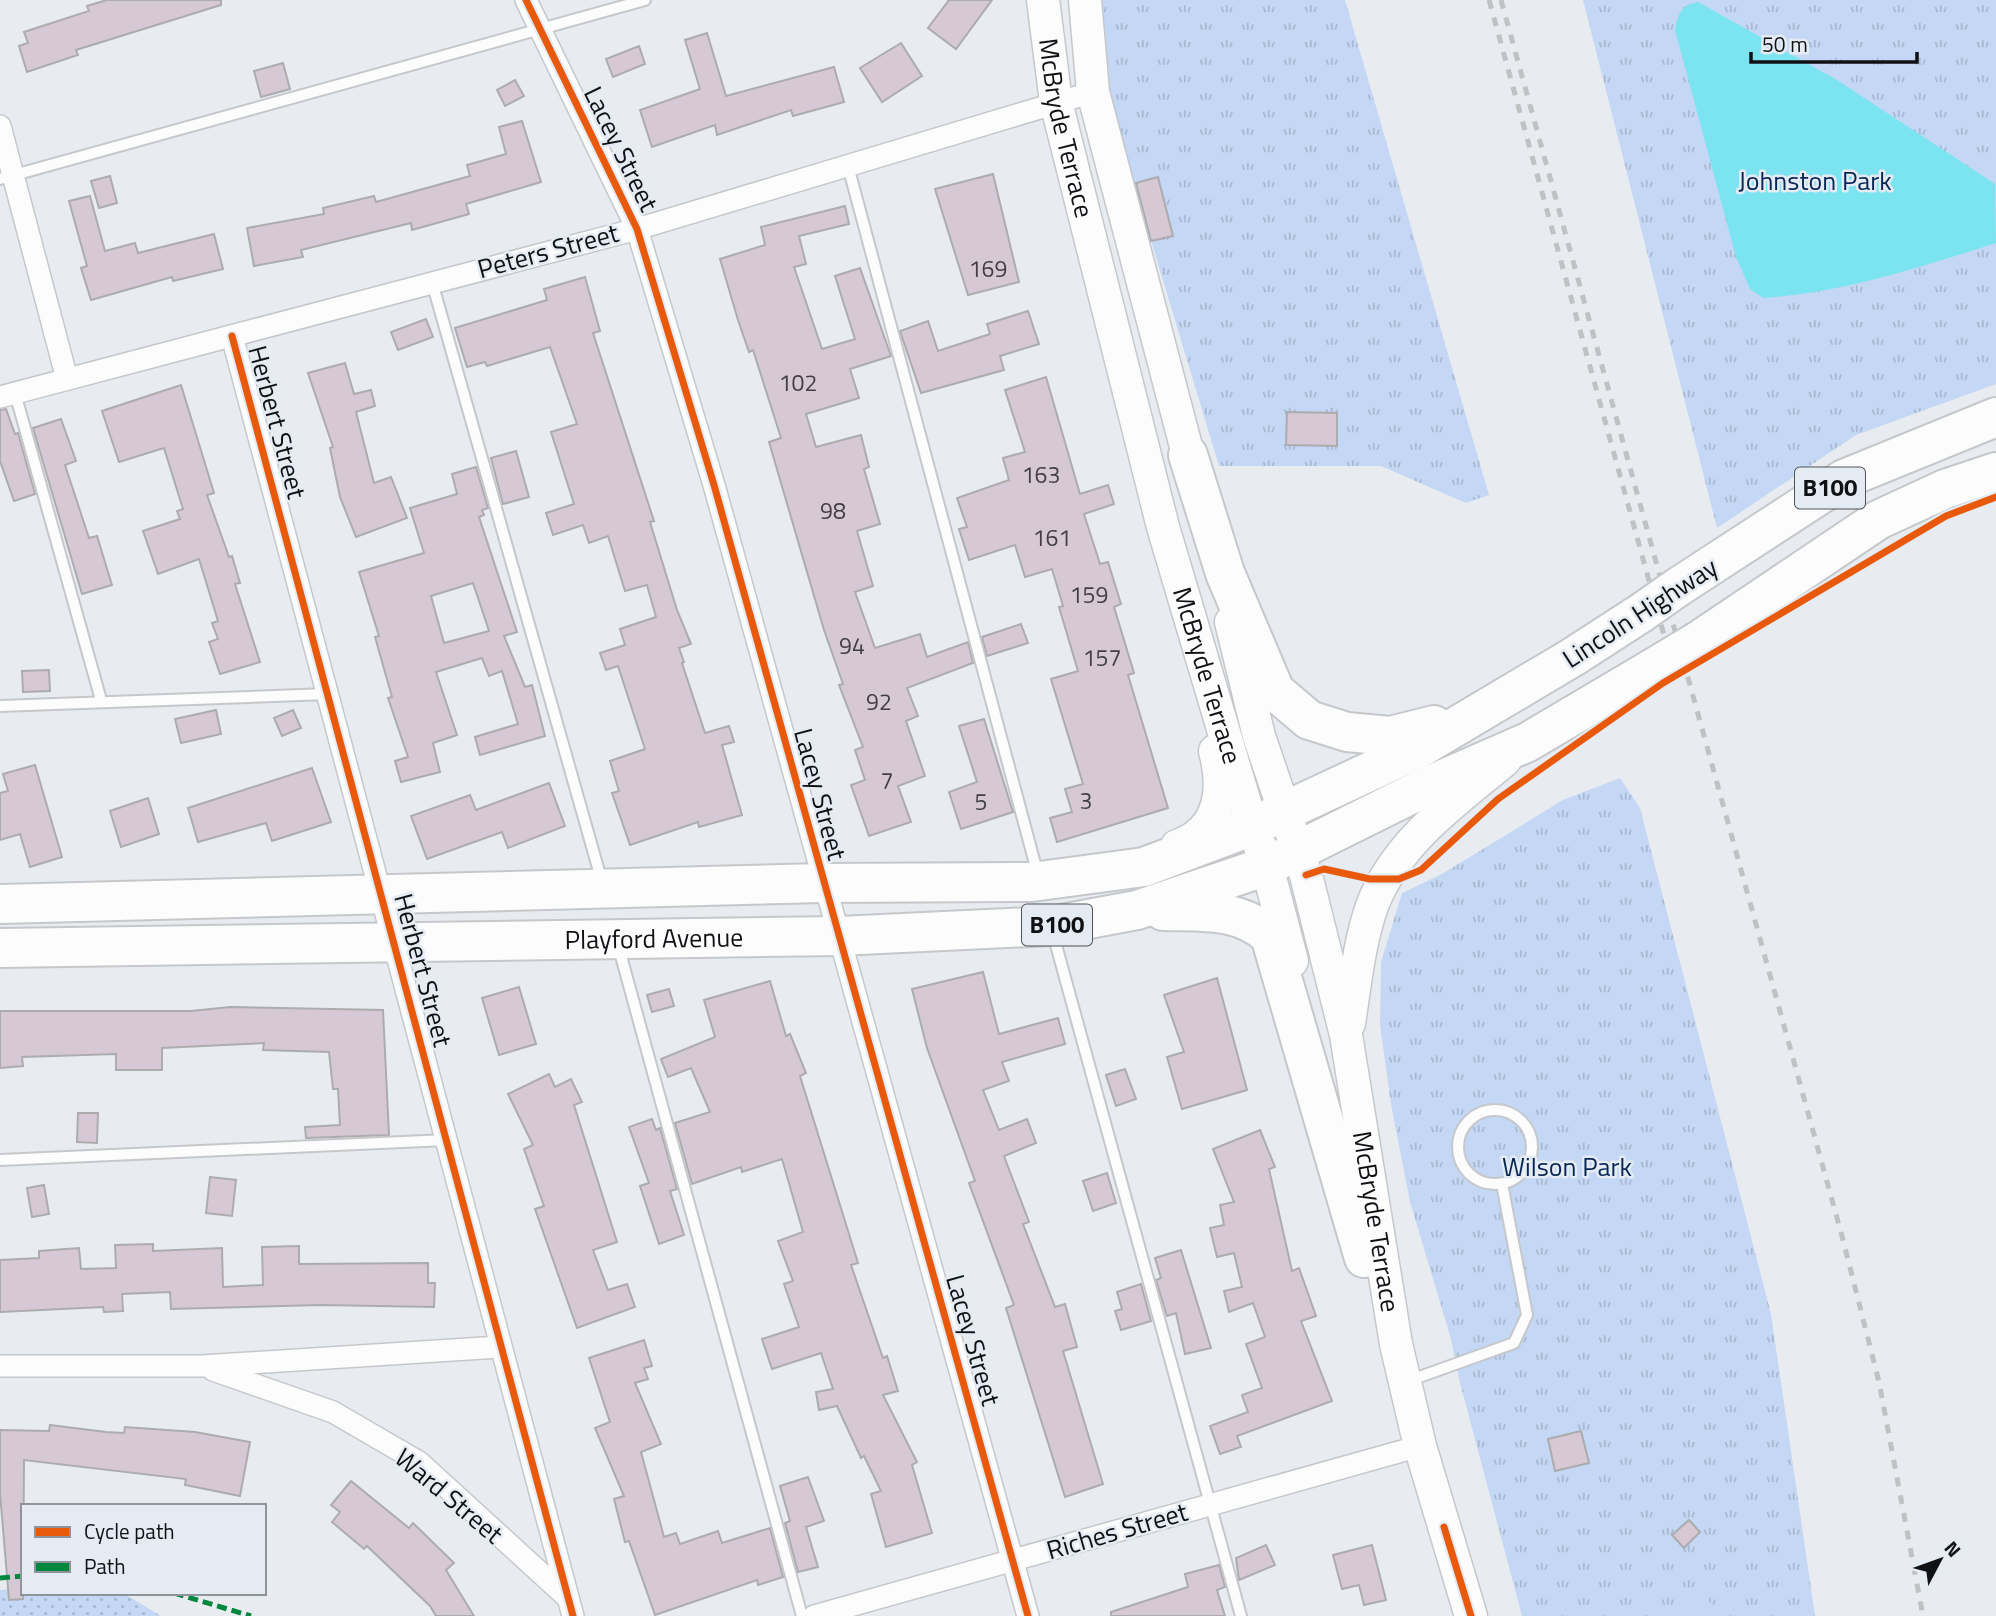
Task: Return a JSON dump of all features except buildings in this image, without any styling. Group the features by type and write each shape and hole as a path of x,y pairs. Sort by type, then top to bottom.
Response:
{"highway":[{"name":"Lincoln Highway","path":"1269,819 1418,749 1641,613 1844,479 1996,418"},
{"path":"1188,455 1225,573 1254,647 1275,691 1309,720 1347,732 1390,736 1442,724 1517,690"},
{"name":"Lincoln Highway","path":"1282,859 1432,784 1528,742 1698,641 1878,520 1945,489 1996,472"},
{"name":"Playford Avenue","path":"0,904 381,892 1050,880 1144,867 1269,819"},
{"name":"Playford Avenue","path":"0,948 839,936 1051,926 1137,910 1282,859"},
{"path":"1137,910 1236,914 1259,926 1270,936 1364,1258"}],"main road":[{"name":"McBryde Terrace","path":"1043,0 1056,102 1163,527 1200,652 1269,819 1282,859 1364,1258 1396,1344"},
{"name":"McBryde Terrace","path":"1085,0 1093,92 1259,736 1269,819"},
{"path":"1163,527 1169,475 1151,406 1173,400"},
{"path":"1050,880 1189,842 1208,826 1219,805 1220,773 1205,711 1200,652"},
{"path":"1346,1035 1371,908 1384,879 1401,854 1424,829 1528,742"},
{"name":"McBryde Terrace","path":"1282,859 1306,875 1346,1035 1396,1344 1420,1446 1471,1616"}],"street":[{"name":"Lacey Street","path":"526,0 636,229 714,485 1028,1616"},
{"name":"Peters Street","path":"7,395 636,229 1093,92"},
{"path":"0,126 7,178 67,379"},
{"name":"Herbert Street","path":"232,336 570,1607"},
{"name":"Ward Street","path":"0,1366 202,1366 499,1347"},
{"name":"Ward Street","path":"202,1366 333,1412 419,1462 570,1607"},
{"name":"Riches Street","path":"814,1616 1420,1446"}],"lane":[{"path":"7,178 645,0"},
{"path":"848,166 1050,880"},
{"path":"432,282 604,887"},
{"path":"7,395 101,700"},
{"path":"0,706 101,700 328,694"},
{"path":"1051,926 1241,1616"},
{"path":"617,939 802,1616"},
{"path":"1488,1110 1513,1114 1523,1122 1532,1142 1532,1153 1523,1172 1502,1184 1477,1180 1460,1160 1460,1135 1475,1115 1488,1110"},
{"path":"0,1160 447,1140"},
{"path":"1405,1381 1514,1343 1527,1315 1502,1184"}],"green space":[{"path":"1101,0 1345,0 1489,495 1466,503 1381,466 1219,466 1105,88"},
{"name":"Johnston Park","path":"1583,0 1996,0 1996,384 1856,435 1717,528"},
{"name":"Wilson Park","path":"1620,778 1640,808 1771,1314 1815,1616 1522,1616 1459,1379 1451,1339 1410,1202 1391,1104 1380,1025 1381,962 1402,893 1442,874 1563,800"},
{"path":"21,1588 21,1595 126,1595 161,1616 0,1616 0,1590"},
{"path":"1699,1590 1721,1616 1669,1616"}],"water":[{"path":"1698,2 1837,80 1995,184 1996,243 1910,270 1822,291 1763,298 1750,289 1736,257 1675,30 1681,11"}],"railway":[{"path":"1489,0 1675,675"},
{"path":"1501,0 1842,1236 1879,1382 1923,1616"}],"marked path":[{"path":"0,1578 21,1576"},
{"path":"181,1595 251,1616"}],"cycle path":[{"path":"526,0 637,229 714,485 1028,1616"},
{"path":"232,336 573,1616"},
{"path":"1306,875 1324,869 1370,879 1399,879 1421,870 1498,799 1663,683 1946,516 1996,497"},
{"path":"1444,1527 1471,1616"}]}
